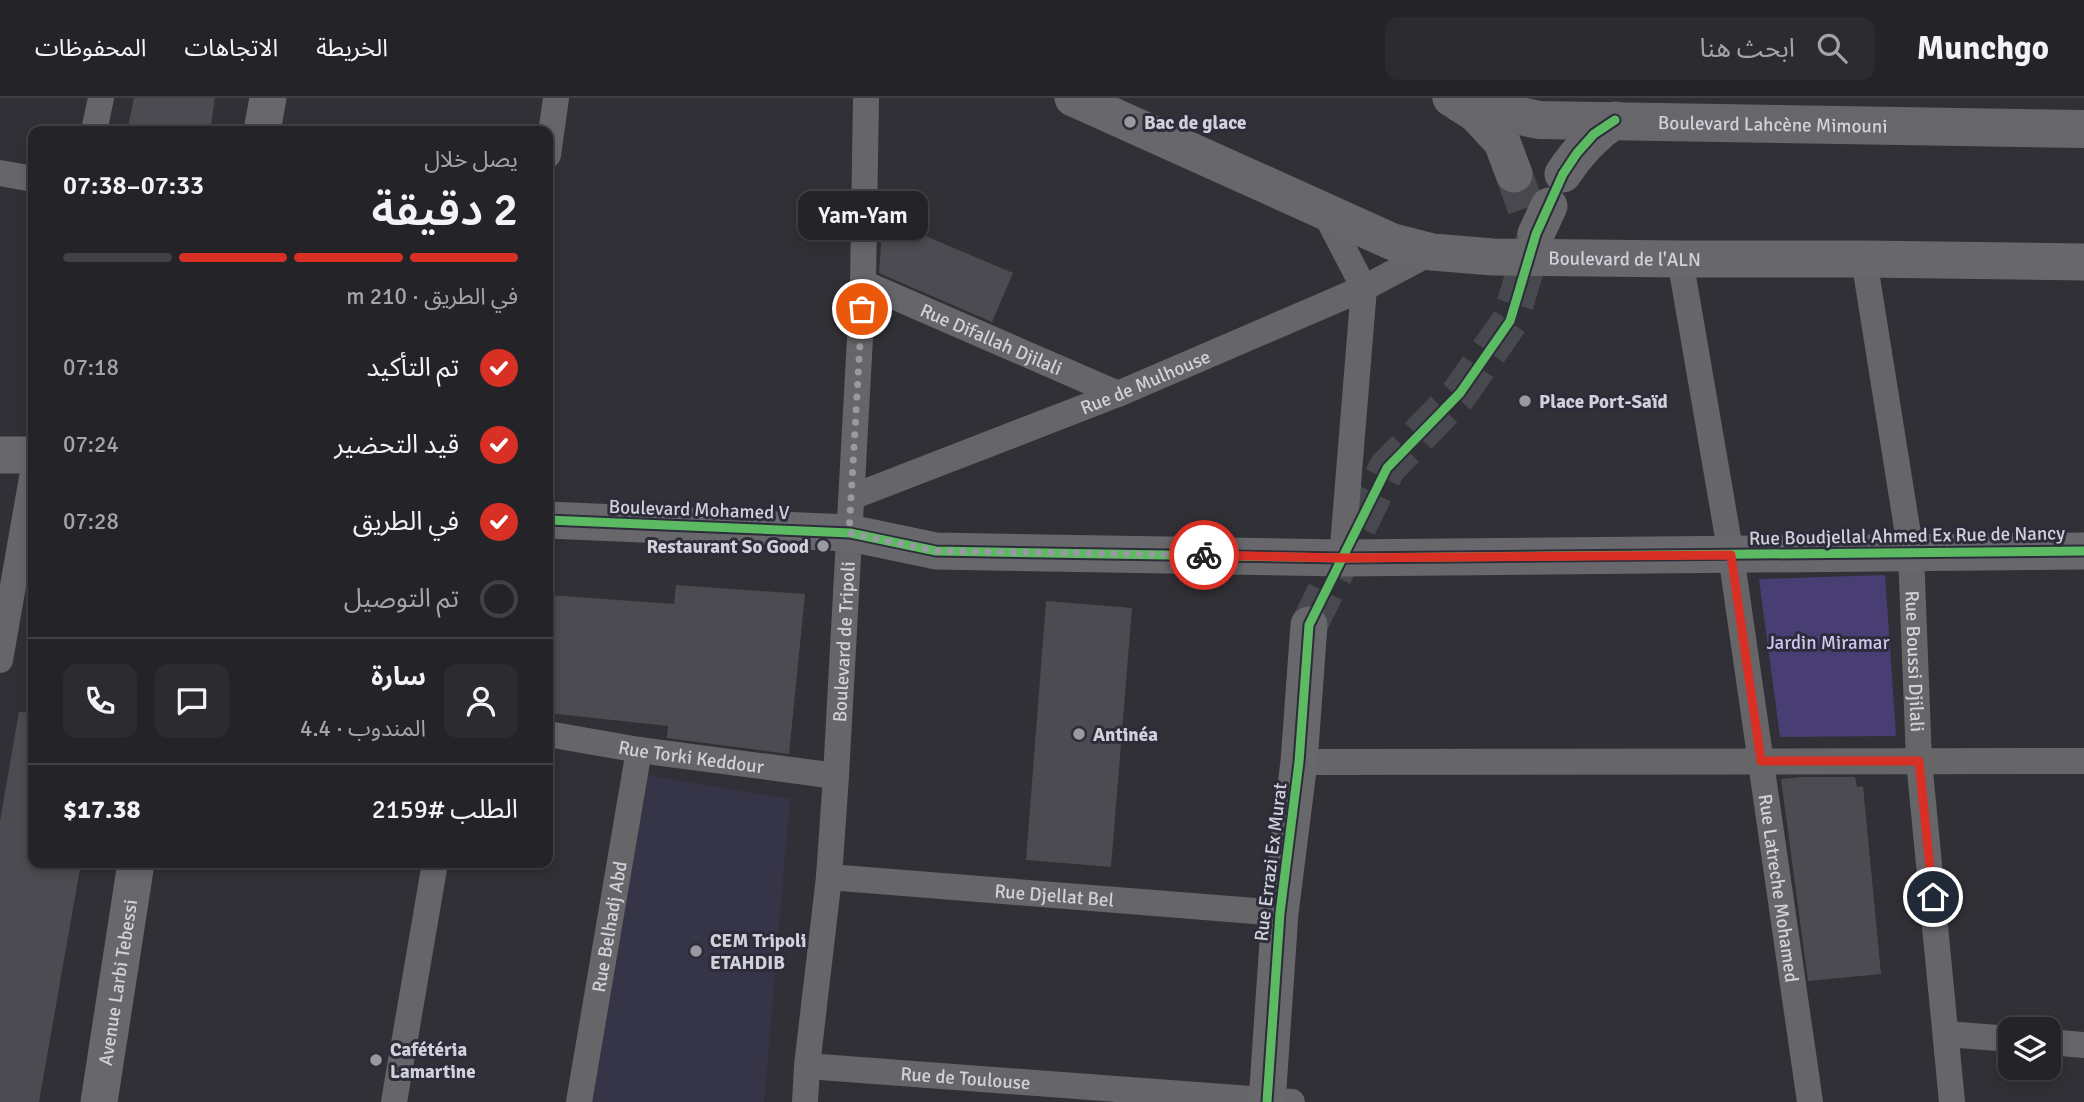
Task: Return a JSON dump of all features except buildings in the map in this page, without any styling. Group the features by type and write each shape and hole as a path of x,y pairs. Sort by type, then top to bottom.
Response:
{"main road":[{"name":"Boulevard Lahcène Mimouni","path":"1464,98 1511,114 1539,120 2084,129"}],"street":[{"path":"95,126 101,98"},
{"path":"263,126 268,98"},
{"path":"552,126 556,98"},
{"name":"Boulevard de Tripoli","path":"805,1102 829,877 836,776 863,283 866,98"},
{"name":"Boulevard de l'ALN","path":"1073,98 1393,242 1432,252 1493,257 1864,258 2084,262"},
{"path":"1451,98 1476,114 1502,142 1538,191 1594,134 1615,120"},
{"path":"0,173 28,178"},
{"path":"1324,211 1364,288 1342,558"},
{"name":"Rue de Mulhouse","path":"852,497 1118,394 1364,288 1432,252"},
{"name":"Rue Boussi Djilali","path":"1864,258 1911,553 1919,761 1952,1102"},
{"name":"Rue Latreche Mohamed","path":"1680,259 1731,555 1811,1102"},
{"name":"Rue Difallah Djilali","path":"863,283 1118,394"},
{"path":"0,437 28,452"},
{"path":"0,454 28,455"},
{"path":"0,660 28,500"},
{"name":"Boulevard Mohamed V","path":"553,520 849,533 936,551 1342,558"},
{"name":"Rue Boudjellal Ahmed Ex Rue de Nancy","path":"1342,558 2084,551"},
{"name":"Rue Errazi Ex Murat","path":"1275,1101 1280,914 1299,762 1309,625"},
{"name":"Rue Torki Keddour","path":"553,735 639,750 836,776"},
{"name":"Rue Belhadj Abd","path":"579,1102 639,750"},
{"path":"1299,762 2084,761"},
{"name":"Avenue Larbi Tebessi","path":"99,1102 135,868"},
{"path":"394,1102 434,868"},
{"name":"Rue Djellat Bel","path":"829,877 1280,914"},
{"path":"1946,1034 1998,1038"},
{"path":"2061,1043 2084,1045"},
{"name":"Rue de Toulouse","path":"807,1066 1275,1101"}],"shaded area":[{"name":"CEM Tripoli ETAHDIB","path":"646,775 790,799 764,1102 589,1102"}],"green space":[{"name":"Jardin Miramar","path":"1885,575 1896,736 1780,737 1759,579"}],"tunnel":[{"path":"1514,174 1526,208"},
{"path":"1309,625 1387,468 1460,393 1510,321 1536,234"}],"cycle path":[{"path":"1267,1102 1280,913 1299,762 1309,625 1387,468 1460,393 1510,321 1536,234 1563,174 1594,134 1615,120"},
{"path":"553,520 850,533 936,551 1342,558 2084,551"}],"way so far":[{"path":"862,309 849,533 936,551 1204,555"}],"place":[{"name":"Bac de glace","path":"1130,122"},
{"name":"Yam-Yam","path":"862,309"},
{"name":"Place Port-Saïd","path":"1525,401"},
{"name":"Restaurant So Good","path":"823,546"},
{"name":"Antinéa","path":"1079,734"},
{"name":"CEM Tripoli ETAHDIB","path":"696,951"},
{"name":"Cafétéria Lamartine","path":"376,1060"}],"route":[{"path":"1204,555 1342,558 1731,555 1761,761 1919,761 1933,897"}]}
